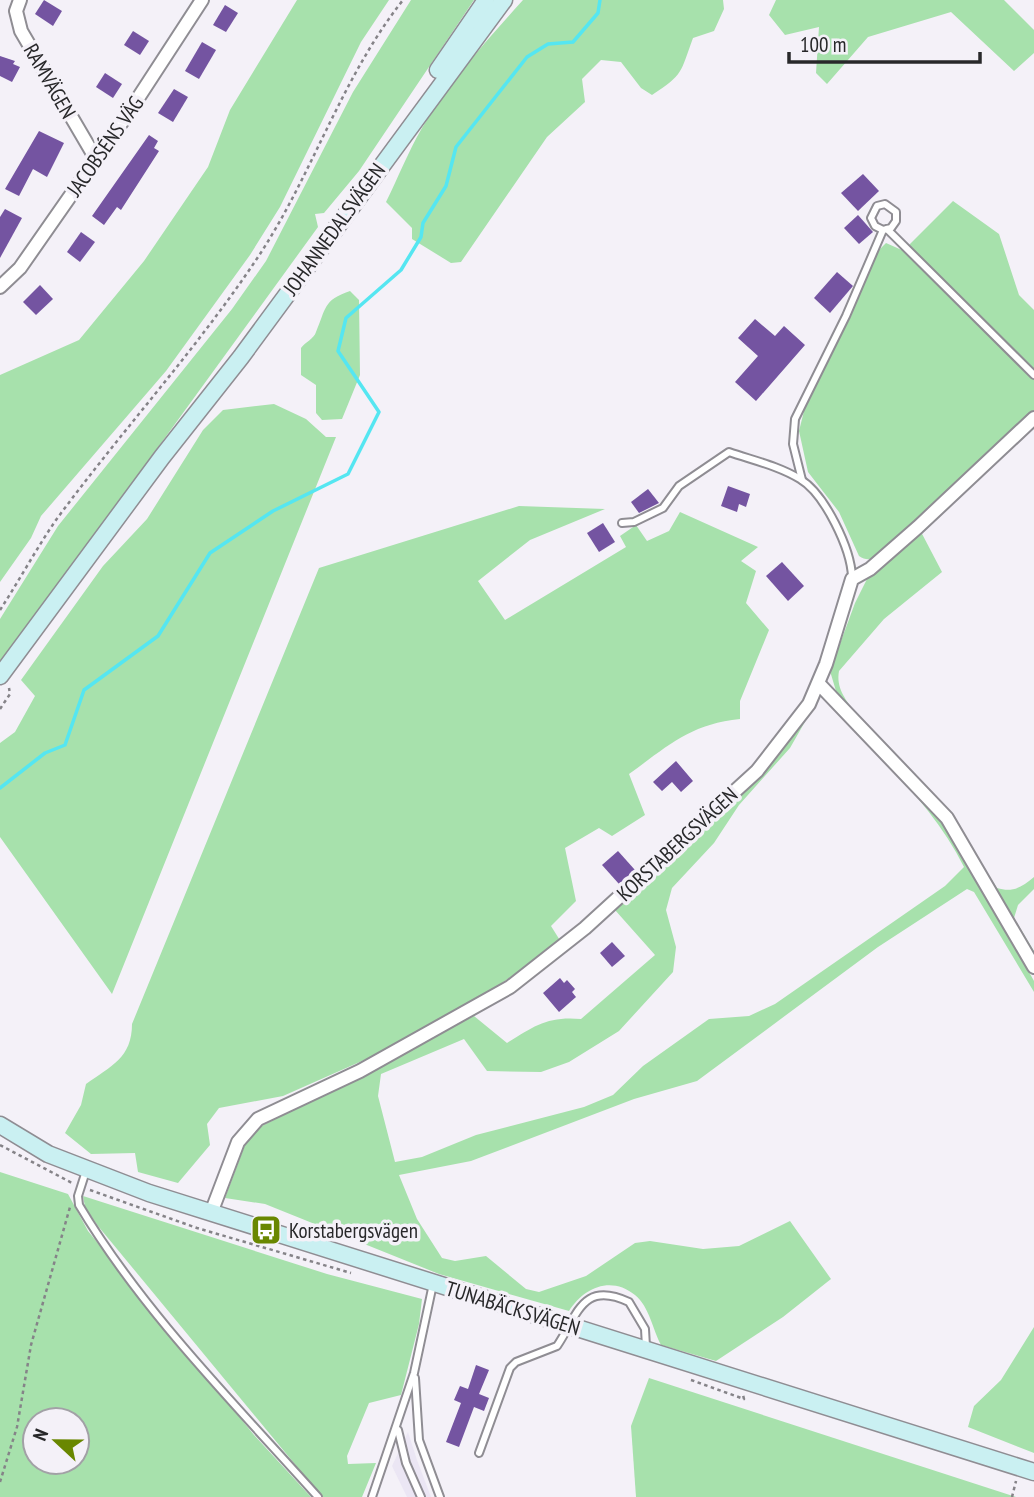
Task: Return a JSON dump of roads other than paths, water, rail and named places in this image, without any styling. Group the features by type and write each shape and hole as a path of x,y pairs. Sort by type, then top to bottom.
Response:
{"main road":[{"name":"JOHANNEDALSVÄGEN","path":"2,676 162,457 233,352 397,131 486,0"},
{"name":"JOHANNEDALSVÄGEN","path":"162,457 241,357 504,0"},
{"name":"TUNABÄCKSVÄGEN","path":"0,1125 32,1147 86,1171 211,1213 1034,1472"}],"street":[{"name":"RAMVÄGEN","path":"20,0 16,11 21,31 96,159"},
{"name":"JACOBSÉNS VÄG","path":"0,287 20,268 202,0"},
{"path":"852,579 870,569 909,535 1034,418"},
{"name":"KORSTABERGSVÄGEN","path":"211,1213 238,1142 258,1119 360,1071 510,988 585,928 757,771 797,722 819,684 852,579"},
{"path":"819,684 947,818 1034,967"}],"lane":[{"path":"852,579 852,563 843,539 824,507 802,480 793,444 795,419 885,230 1034,375"},
{"path":"622,523 634,522 663,508 679,486 729,452 802,480"},
{"path":"86,1171 78,1196 79,1205 92,1227 150,1304 318,1497"},
{"path":"372,1497 414,1373 433,1283"},
{"path":"479,1453 510,1368 557,1346 571,1326 577,1309 588,1299 600,1294 616,1296 629,1302 645,1329 647,1349"},
{"path":"414,1373 419,1440 440,1497"},
{"path":"397,1428 406,1463 421,1497"}],"waterway":[{"path":"0,788 45,753 65,745 84,690 158,636 210,553 273,511 348,474 379,412 338,351 346,318 401,270 421,237 423,223 446,186 456,147 527,57 548,44 573,42 598,13 600,0"}],"place":[{"name":"Korstabergsvägen","path":"266,1230"}]}
